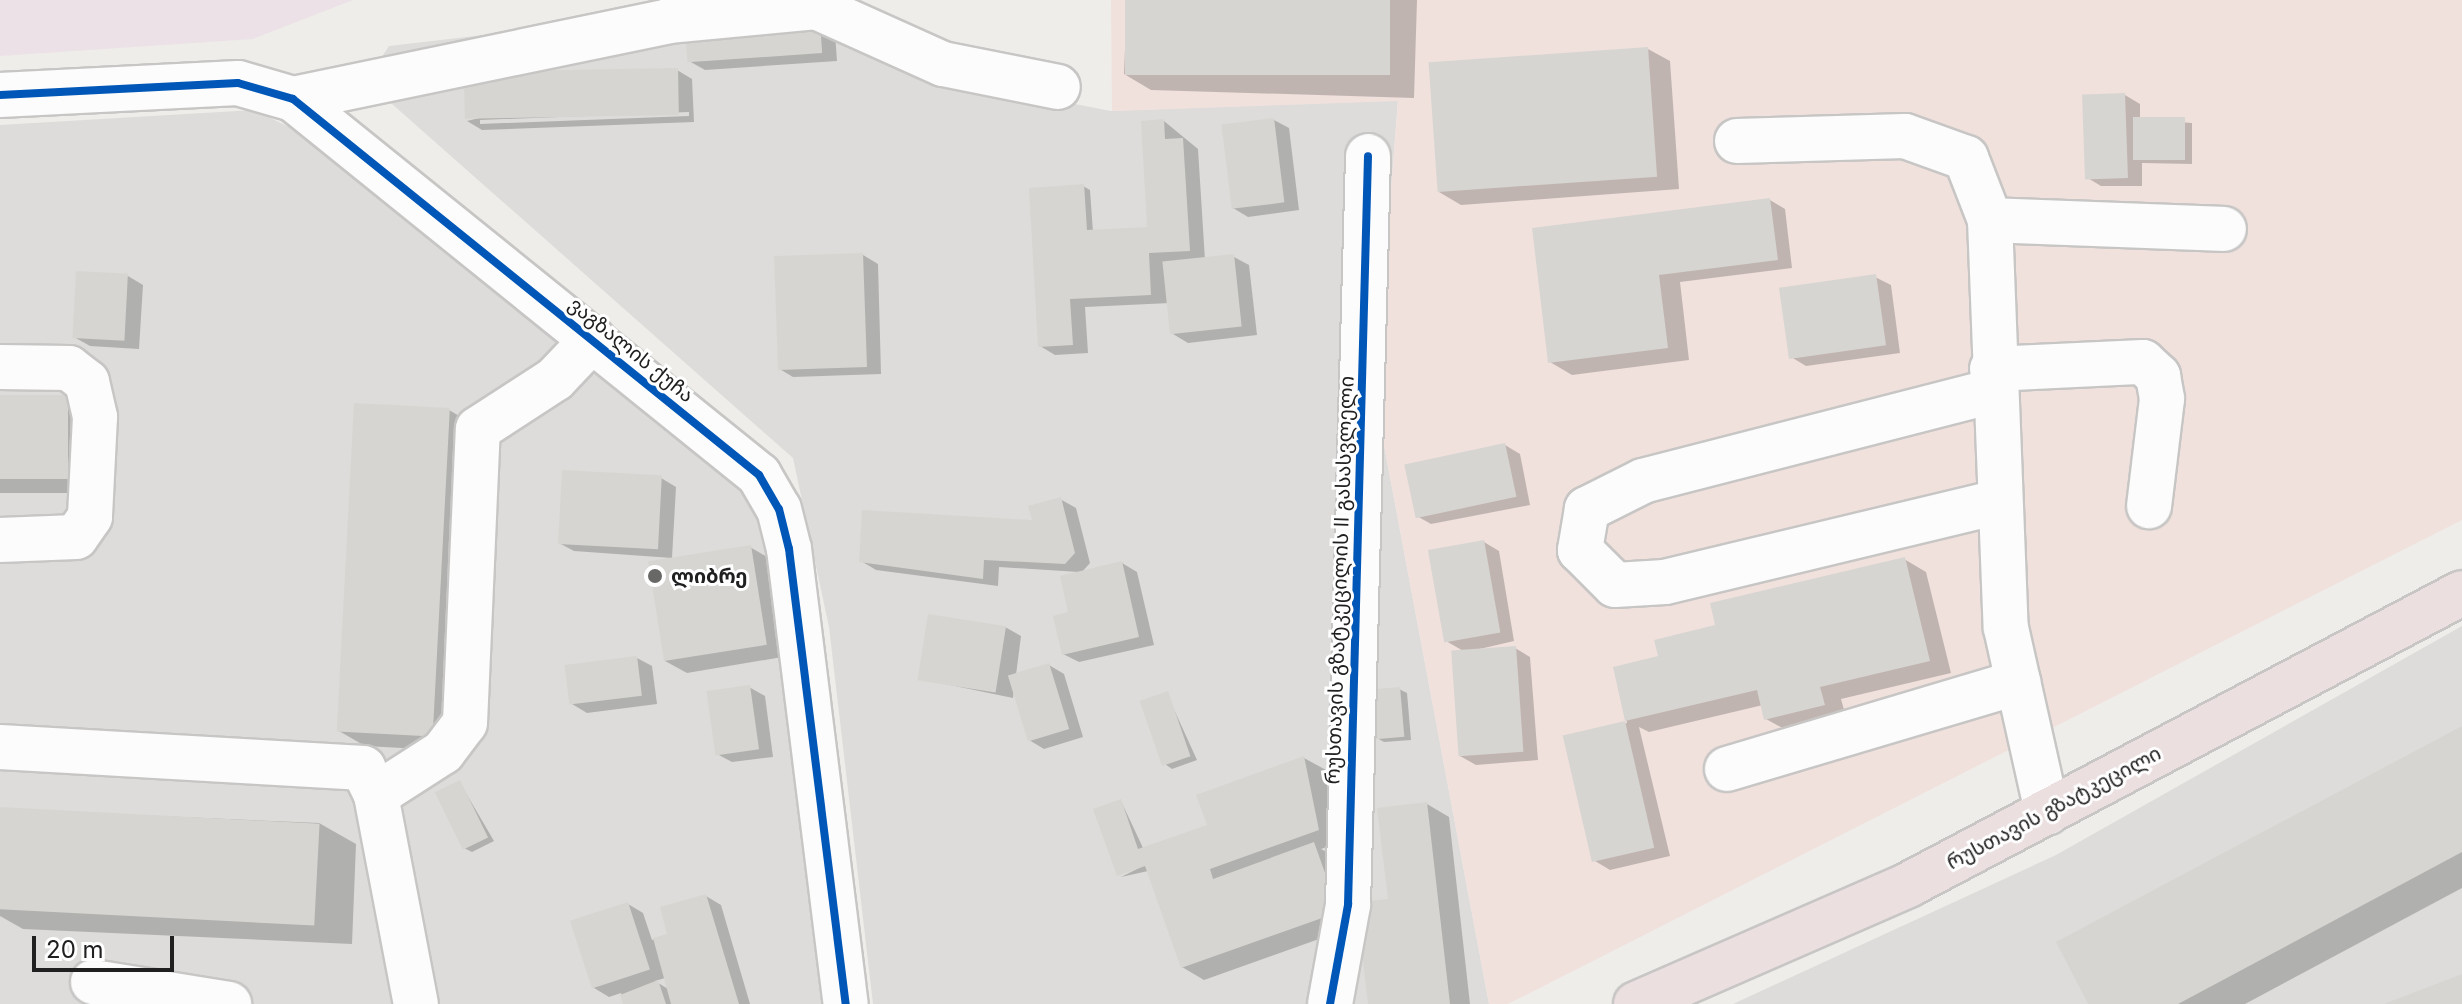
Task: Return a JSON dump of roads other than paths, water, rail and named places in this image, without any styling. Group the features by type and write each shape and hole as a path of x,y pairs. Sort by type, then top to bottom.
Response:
{"highway":[{"name":"რუსთავის გზატკეცილი","path":"1636,1004 1908,885 2459,603"}],"street":[{"path":"293,99 668,21 816,7 943,64 1058,87"},
{"name":"ვაგზალის ქუჩა","path":"0,95 238,83 293,99 759,475 779,509 846,1004"},
{"path":"1737,141 1905,136 1966,158 1990,220 1993,380 2006,628 2047,812"},
{"name":"რუსთავის გზატკეცილის II გასასვლელი","path":"1330,1004 1348,905 1368,156"},
{"path":"1990,220 2224,229"},
{"path":"376,795 443,752 465,723 478,429 555,379 593,339"},
{"path":"1998,502 1665,582 1615,585 1580,550 1587,509 1643,481 1993,380 2143,362 2158,376 2162,399 2149,506"},
{"path":"0,367 69,368 87,382 95,417 90,517 76,537 0,540"},
{"path":"1727,769 2018,682"},
{"path":"0,747 363,768 376,795 416,1004"},
{"path":"93,982 229,1004"}],"place":[{"name":"ლიბრე","path":"655,576"}]}
